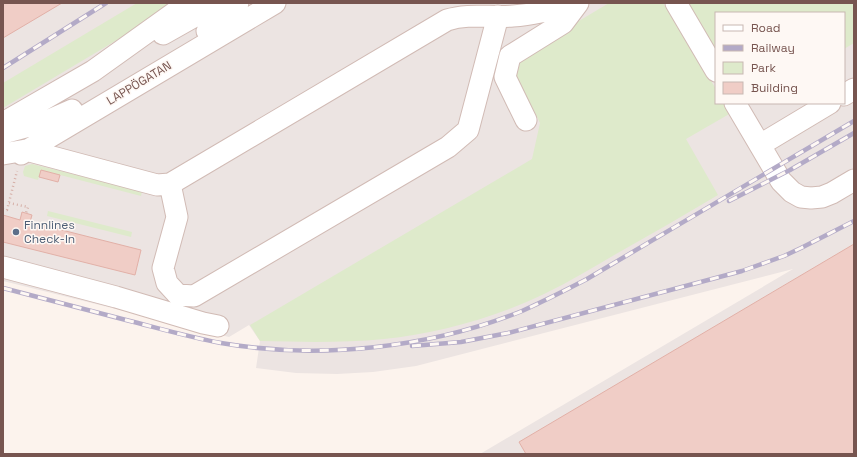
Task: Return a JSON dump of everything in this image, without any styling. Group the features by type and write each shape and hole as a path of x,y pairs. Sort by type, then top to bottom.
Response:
{"street":[{"path":"93,71 188,3"},
{"path":"3,123 93,71 218,3"},
{"path":"3,133 48,121 79,107 204,33 221,21 238,3"},
{"name":"LAPPÖGATAN","path":"13,159 275,3"},
{"path":"170,184 177,217 163,268 167,283 178,296 194,296 448,147 468,130 504,16 535,3"},
{"path":"13,159 157,185 170,184 447,20 466,16 529,15 574,3"},
{"path":"526,120 505,77 510,56 563,23 578,3"},
{"path":"676,3 715,68"},
{"path":"845,94 854,89"},
{"path":"736,104 781,181 792,192 801,197 822,197 854,180"},
{"path":"760,145 828,104"},
{"path":"3,267 218,326"}],"path":[{"path":"3,209 8,210 13,159"},
{"path":"9,203 28,207 26,213"}],"shaded area":[{"path":"3,3 854,3 854,454 480,454 793,269 416,366 373,372 337,374 296,373 256,368 260,341 249,325 229,337 3,281"}],"green space":[{"path":"137,3 179,3 3,108 3,83"},
{"path":"609,3 663,3 715,87 715,104 725,104 731,113 686,139 718,195 562,285 526,302 486,317 445,329 404,337 338,342 260,341 250,325 532,159 540,123 511,74 517,58"},
{"path":"686,3 854,3 854,43 845,48 845,12 715,12 715,48"},
{"path":"32,164 142,191 141,196 41,170 38,180 24,176 23,172 25,166"},
{"path":"48,211 132,232 131,237 47,216"}],"building":[{"path":"3,3 62,3 3,38"},
{"path":"41,170 60,175 58,182 39,177"},
{"path":"22,212 32,215 30,222 141,250 135,275 3,242 3,215 20,220"},
{"path":"854,244 854,454 526,454 519,442"}],"railway":[{"path":"3,68 106,3"},
{"path":"3,288 197,338 258,348 335,350 412,342 487,324 522,311 563,291 587,279 854,121"},
{"path":"729,201 790,170 854,133"},
{"path":"412,346 461,342 508,333 742,271 784,256 854,221"}],"place":[{"name":"Finnlines Check-In","path":"16,232"}]}
